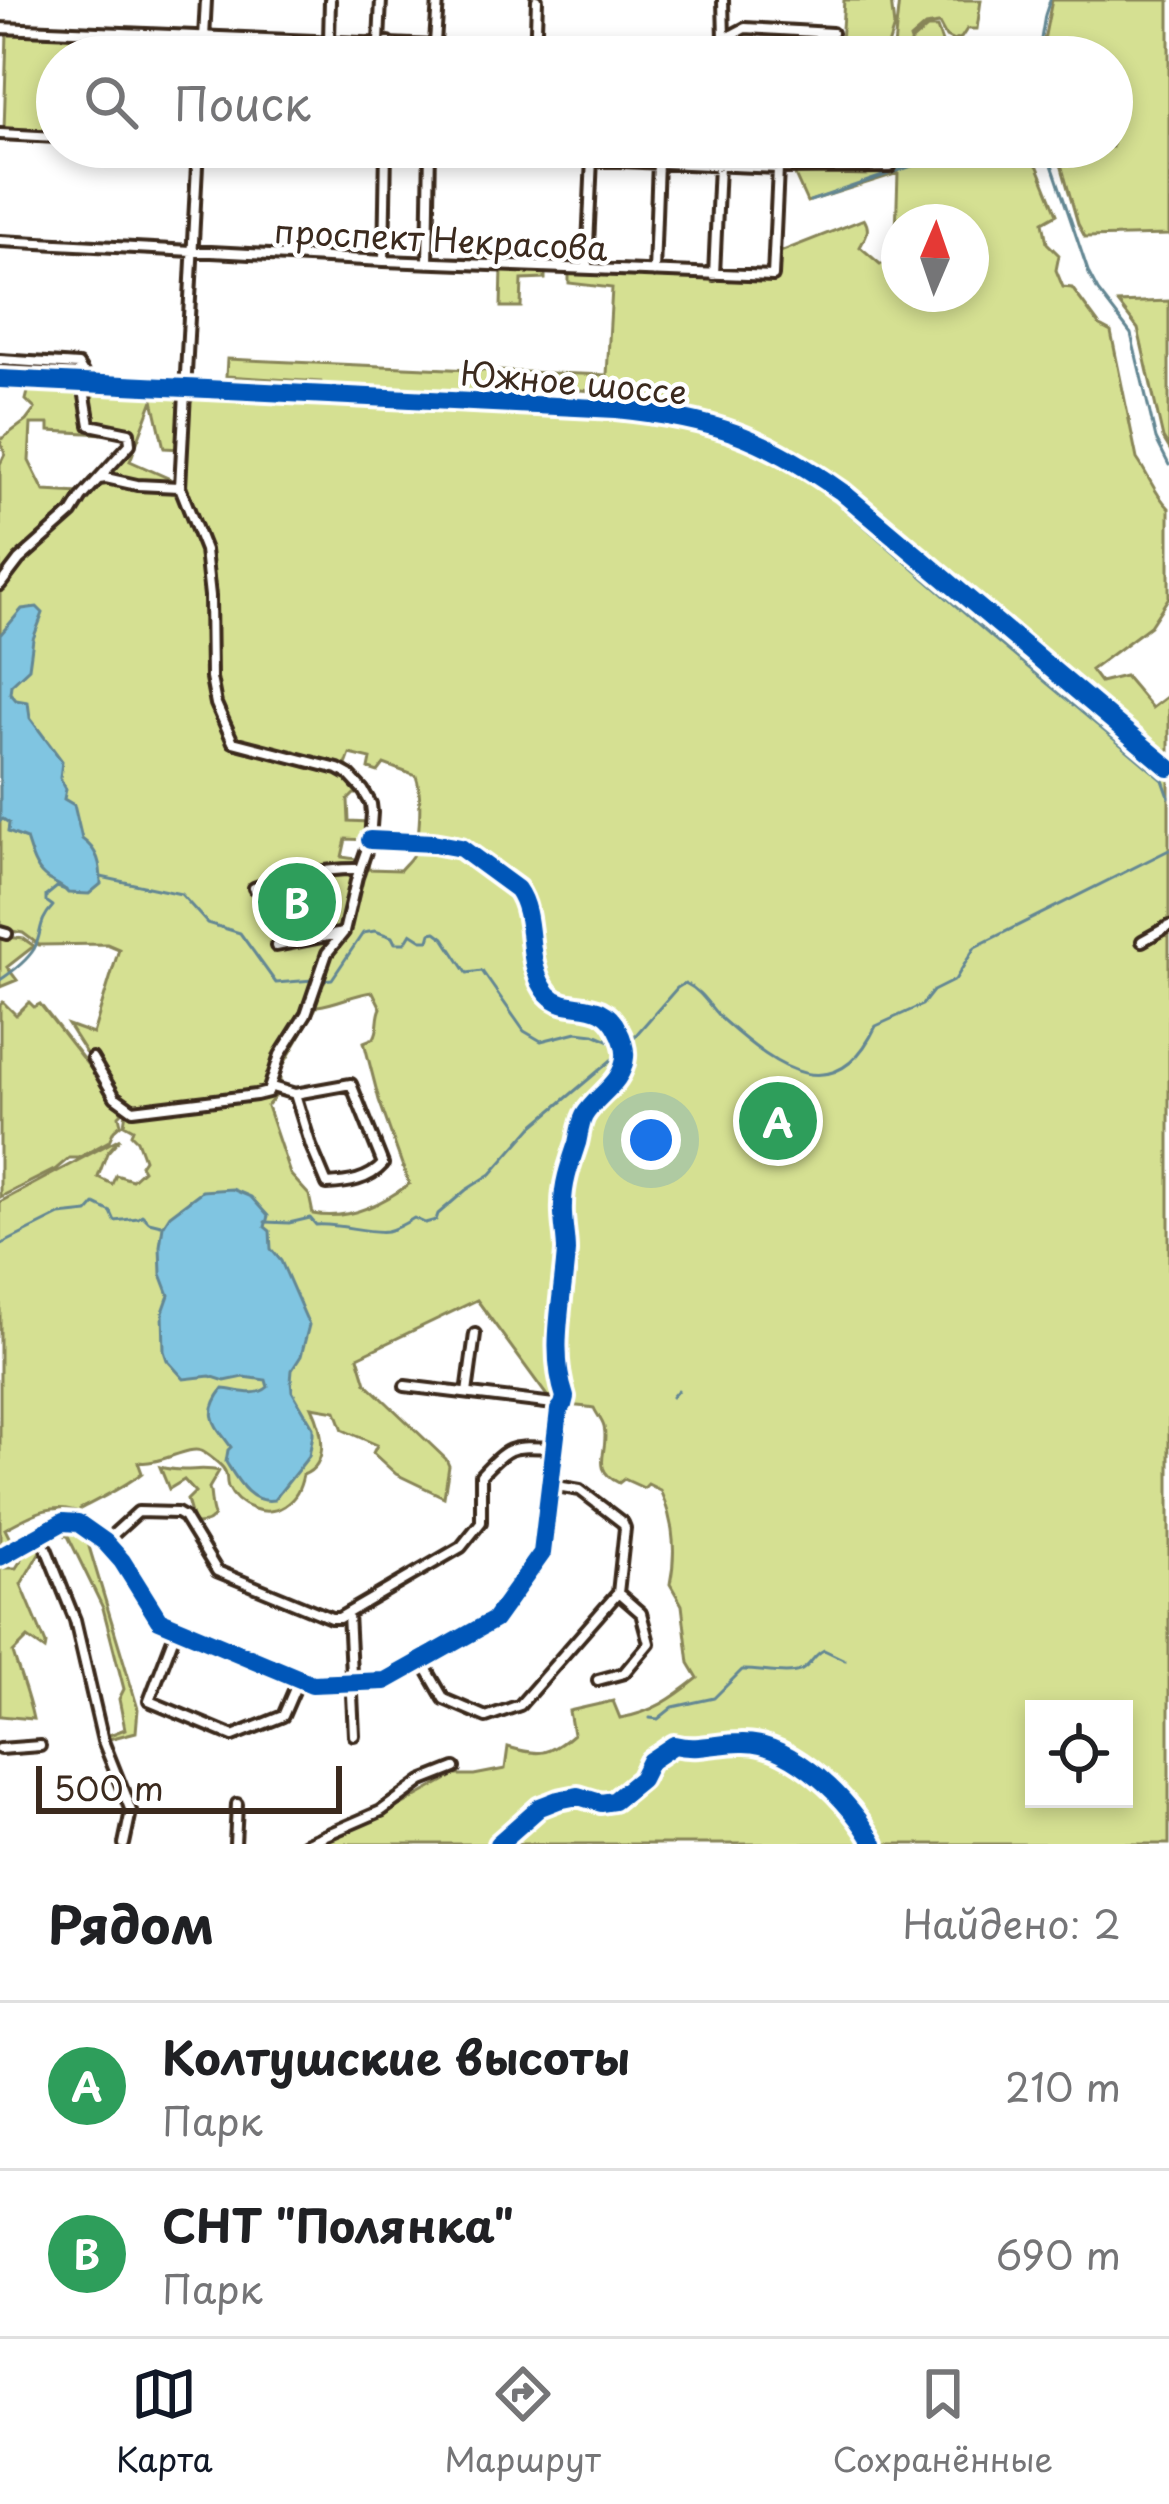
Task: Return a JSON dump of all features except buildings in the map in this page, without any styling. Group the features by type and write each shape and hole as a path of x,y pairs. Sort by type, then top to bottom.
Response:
{"street":[{"path":"204,36 206,0"},
{"path":"328,36 330,0"},
{"path":"381,0 383,36"},
{"path":"436,36 438,0"},
{"path":"536,36 537,0"},
{"path":"723,0 724,36"},
{"path":"0,28 163,36"},
{"path":"730,36 745,28 832,34"},
{"path":"0,134 36,136"},
{"path":"92,1058 115,1096 133,1110 268,1092 280,1055 306,1014 327,953 344,932 370,840 370,804 349,775 328,765 232,742 216,704 205,550 180,487 197,168"},
{"path":"384,261 386,168"},
{"path":"428,263 430,168"},
{"path":"587,268 592,168"},
{"path":"654,272 658,168"},
{"path":"714,274 719,168"},
{"name":"проспект Некрасова","path":"0,241 772,276 778,168"},
{"path":"0,360 78,365 89,425 129,434 130,444 72,513 19,560 0,585"},
{"name":"Южное шоссе","path":"0,379 616,409 706,422 759,441 842,492 1169,768"},
{"path":"98,480 180,487"},
{"path":"0,1556 71,1520 105,1542 122,1561 154,1616 312,1684 385,1681 422,1661 499,1616 542,1553 565,1397 556,1330 566,1248 564,1180 585,1114 620,1075 625,1057 620,1035 599,1009 567,1004 548,994 534,962 524,899 518,890 461,848 370,840"},
{"path":"254,888 282,878 360,869"},
{"path":"1142,941 1169,926"},
{"path":"277,946 344,932"},
{"path":"272,1087 295,1094 351,1084 382,1168 359,1180 327,1184 295,1094"},
{"path":"467,1393 475,1334"},
{"path":"405,1386 561,1408"},
{"path":"105,1542 137,1512 176,1514 184,1517 217,1570 339,1618 461,1547 481,1522 481,1475 508,1450 554,1448"},
{"path":"422,1661 444,1699 486,1717 520,1705 617,1593 623,1523 580,1490 551,1485"},
{"path":"46,1548 75,1620 103,1741 131,1811 124,1844"},
{"path":"598,1679 624,1673 649,1643 640,1613 617,1593"},
{"path":"348,1613 354,1735"},
{"path":"177,1628 149,1700 233,1736 284,1716 299,1679"},
{"path":"0,1749 35,1746"},
{"path":"305,1844 381,1811 422,1781 455,1768"},
{"path":"236,1844 237,1804"}],"green space":[{"path":"844,0 891,0 891,36 841,36"},
{"path":"899,0 981,0 977,29 967,29 962,36 945,36 939,24 925,26 913,36 895,36"},
{"path":"1052,0 1169,0 1169,235 1085,237 1062,168 1133,168 1133,36 1045,36"},
{"path":"927,28 937,28 940,36 918,36"},
{"path":"7,33 89,36 36,36 36,132 4,131"},
{"path":"1038,168 1057,214 1043,222 1047,243 1059,255 1056,270 1063,287 1072,288 1100,326 1111,332 1137,459 1169,508 1169,597 1150,626 1091,670 1100,682 1125,676 1152,708 1169,695 1169,761 846,488 788,452 708,419 612,403 612,392 530,387 528,399 498,397 499,371 607,375 612,288 569,283 569,270 778,280 780,252 864,219 867,230 860,247 881,264 881,312 989,312 989,204 897,204 898,173 807,202 794,173"},
{"path":"502,269 545,270 545,279 522,280 521,307 501,307"},
{"path":"1169,301 1169,448 1138,329 1118,303"},
{"path":"227,359 493,371 491,396 323,387 321,382 226,376"},
{"path":"29,388 179,395 182,449 164,448 153,400 130,461 170,479 184,499 188,401 195,396 615,414 711,429 754,443 799,466 1169,775 1169,1844 313,1844 455,1775 505,1769 508,1747 536,1753 557,1747 573,1734 569,1711 613,1701 620,1718 632,1716 662,1704 698,1678 689,1663 682,1605 670,1584 673,1536 660,1490 610,1477 603,1465 604,1427 594,1408 550,1400 477,1300 358,1357 366,1383 446,1459 444,1497 396,1474 373,1453 377,1445 343,1430 336,1411 312,1407 321,1454 284,1506 260,1511 245,1505 232,1494 221,1466 201,1451 189,1451 138,1462 142,1473 80,1509 81,1513 51,1509 5,1529 13,1545 0,1552 0,1202 120,1138 107,1153 98,1177 112,1184 116,1175 132,1180 143,1170 144,1159 133,1129 124,1124 126,1112 118,1105 121,1124 109,1141 0,1197 3,1002 16,1015 29,1002 34,1007 40,1004 117,1102 68,1025 93,1034 119,949 107,944 39,945 23,933 0,929 0,464 5,454 0,440 35,409 26,400","holes":["31,424 49,424 49,431 125,435 126,444 80,493 44,491 29,461","350,754 371,759 369,769 378,772 384,764 416,776 417,839 412,856 400,870 368,869 369,861 342,857 346,839 366,840 368,822 349,821 348,800 363,794 362,782 346,765","373,992 381,1008 374,1038 364,1042 409,1184 364,1209 313,1214 309,1195 290,1174 267,1106 280,1091 280,1071 317,1006"]},
{"path":"0,936 24,939 34,946 7,967 17,980 0,987"},
{"path":"160,1467 219,1471 209,1488 214,1515 210,1520 194,1524 187,1500 195,1492 184,1480 169,1489"},
{"path":"64,1528 84,1530 138,1709 136,1732 107,1736 125,1729 119,1699 124,1689 103,1608 68,1536 57,1535 44,1545 21,1584 46,1644 45,1650 28,1638 13,1653 33,1719 0,1716 0,1568 16,1568 30,1546"}],"water":[{"path":"37,607 43,613 29,668 11,685 10,693 28,702 30,718 62,761 64,799 74,805 82,839 99,864 101,884 89,894 68,893 47,879 35,864 26,839 8,832 9,823 0,821 0,635 22,609"},
{"path":"232,1189 251,1197 268,1216 265,1227 270,1231 271,1249 309,1325 291,1382 313,1427 309,1456 274,1500 251,1495 235,1477 226,1462 231,1447 212,1413 223,1389 258,1392 268,1387 266,1380 184,1379 164,1351 163,1312 169,1295 161,1274 163,1226 202,1191"}],"waterway":[{"path":"1042,36 1050,0"},
{"path":"810,201 906,168"},
{"path":"1053,168 1089,274 1131,334 1156,439 1169,465"},
{"path":"250,400 617,418 724,437 780,462 825,492 1163,780 1169,797"},
{"path":"628,1044 685,983 745,1039 785,1066 824,1074 843,1068 876,1026 922,1005 933,991 955,980 975,947 1169,850"},
{"path":"101,877 181,894 207,923 240,933 276,983 313,980"},
{"path":"0,980 34,949 53,906 46,896 57,887 66,890"},
{"path":"322,980 332,979 363,933 375,931 392,937 395,943 405,943 411,933 429,940 436,932 467,973 482,971 524,1031 541,1041 577,1032 594,1034 622,1051"},
{"path":"265,1222 310,1218 316,1225 380,1232 414,1218 425,1223 436,1220 466,1190 491,1174 532,1127 622,1051"},
{"path":"0,1245 60,1215 88,1212 95,1204 111,1212 115,1221 142,1215 161,1225"},
{"path":"672,1397 678,1390"},
{"path":"650,1718 658,1719 673,1707 714,1698 742,1670 797,1672 824,1650 845,1660"}],"cycle path":[{"path":"0,379 616,409 681,418 735,433 787,457 842,492 1169,768"},
{"path":"0,1557 63,1522 78,1523 122,1561 159,1620 312,1684 385,1681 494,1620 542,1553 559,1410 565,1397 557,1343 566,1251 564,1189 583,1119 619,1075 624,1047 618,1030 603,1012 565,1004 548,994 536,969 527,914 517,889 461,848 370,840"},
{"path":"498,1844 540,1807 558,1800 578,1796 601,1803 614,1801 641,1779 650,1761 674,1745 741,1743 760,1745 800,1763 836,1793 874,1844"}],"place":[{"name":"СНТ \"Полянка\"","path":"297,902"},
{"name":"Колтушские высоты","path":"778,1121"}]}
